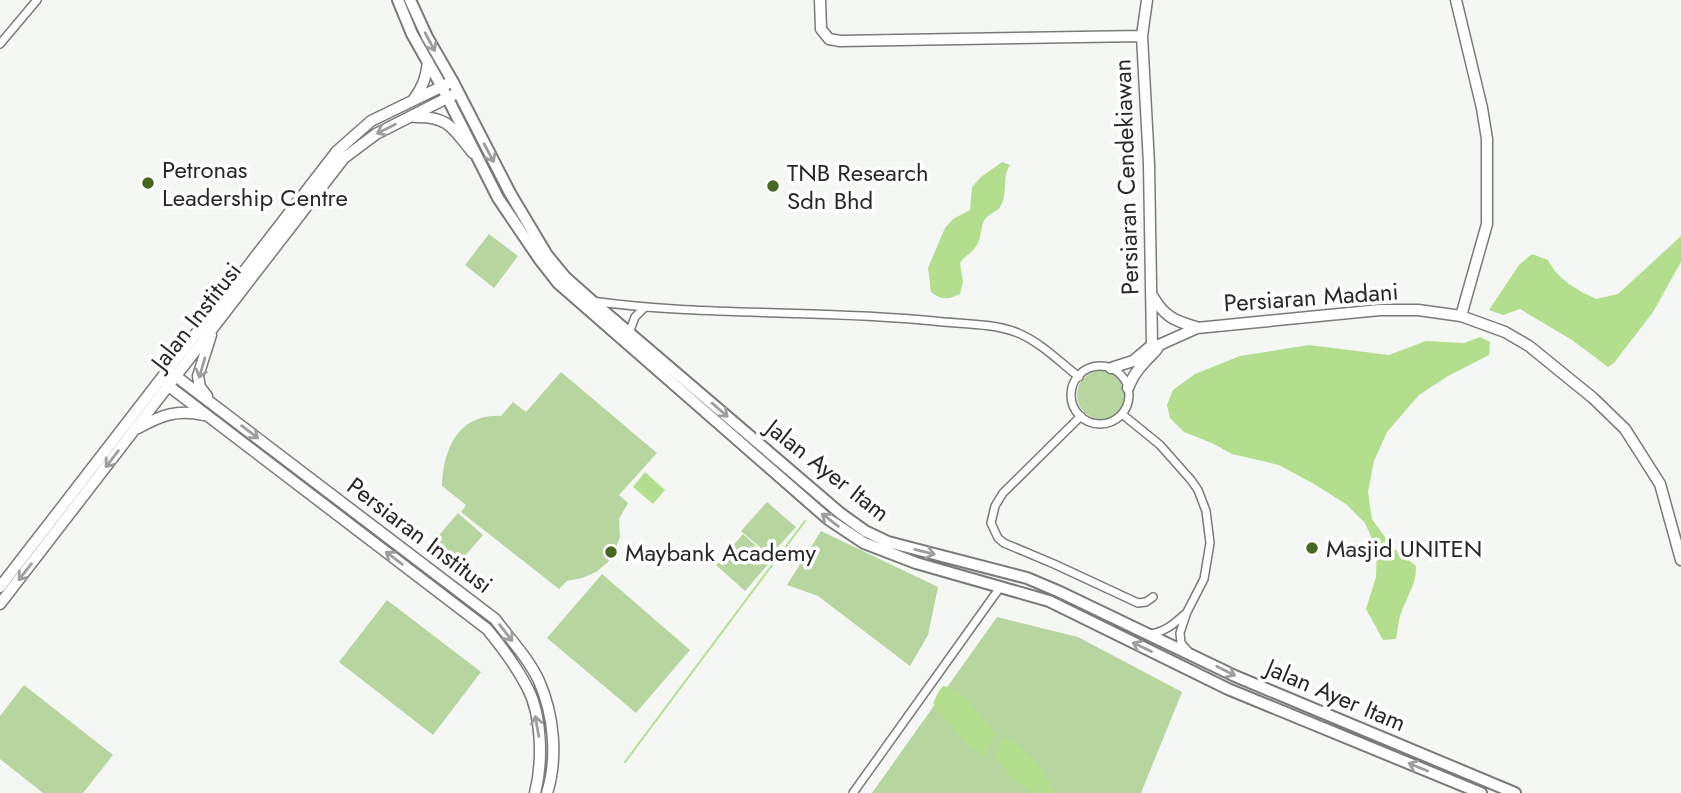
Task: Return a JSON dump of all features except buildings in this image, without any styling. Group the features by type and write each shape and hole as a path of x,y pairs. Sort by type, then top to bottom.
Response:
{"main road":[{"name":"Jalan Ayer Itam","path":"398,0 412,34 498,198 558,283 828,519 864,543 916,563 1049,601 1228,689 1481,793"},
{"name":"Jalan Ayer Itam","path":"411,0 427,37 510,193 547,255 565,277 816,493 865,531 897,544 1027,578 1235,676 1515,793"}],"street":[{"path":"0,44 37,0"},
{"path":"820,0 821,29 829,39 840,41 1142,36"},
{"name":"Persiaran Cendekiawan","path":"1147,0 1142,36 1156,347"},
{"path":"1456,0 1485,126 1488,199 1484,236 1461,316"},
{"path":"1122,37 1145,16"},
{"path":"1122,37 1135,48 1144,63"},
{"path":"411,102 422,88 428,62"},
{"name":"Jalan Institusi","path":"0,587 172,372 337,151 371,121 442,87 455,87"},
{"name":"Jalan Institusi","path":"172,372 214,328 344,158 376,134 447,98 455,87"},
{"path":"410,117 429,116 449,124 480,162"},
{"path":"1152,295 1169,317 1197,328"},
{"path":"592,301 644,307 908,318 1004,329 1035,343 1079,377"},
{"path":"629,333 635,317 644,307"},
{"name":"Persiaran Madani","path":"1197,328 1380,310 1418,310 1461,316 1505,332 1530,346 1593,398 1625,429 1660,484 1681,560"},
{"path":"213,404 200,387 198,376 214,328"},
{"path":"1111,368 1124,378 1129,399 1122,414 1114,420 1104,424 1094,423 1080,416 1073,404 1074,385 1079,377 1091,368 1111,368 1133,361 1197,328"},
{"path":"1128,388 1133,375 1156,347"},
{"name":"Persiaran Institusi","path":"172,372 495,619 519,649 539,681 550,716 552,756 547,793"},
{"name":"Jalan Institusi","path":"0,604 134,430 164,382"},
{"name":"Persiaran Institusi","path":"164,382 487,629 510,658 529,689 541,749 535,793"},
{"path":"134,430 174,413 189,412 208,416"},
{"path":"1122,414 1160,445 1191,480 1206,511 1210,543 1204,579 1187,612 1180,634 1181,642 1188,652"},
{"path":"1080,416 1003,493 992,517 993,530 1003,543 1138,603 1153,597"},
{"path":"853,793 1001,586"},
{"path":"1150,635 1172,626 1187,612"}],"shaded area":[{"path":"1002,162 1010,165 1003,202 999,209 985,220 978,243 960,263 963,282 960,294 948,298 938,297 931,292 928,268 945,228 953,219 970,210 972,187"},
{"path":"489,234 518,256 494,288 465,265"},
{"path":"1681,236 1681,262 1653,312 1614,363 1608,367 1572,340 1520,309 1503,315 1489,310 1519,265 1532,254 1548,260 1563,279 1596,299 1618,294"},
{"path":"1480,337 1490,342 1489,355 1448,376 1419,395 1387,432 1374,461 1368,492 1372,519 1392,547 1416,566 1415,578 1401,614 1396,639 1383,640 1366,609 1376,577 1377,550 1365,523 1346,504 1279,465 1232,454 1184,432 1170,418 1167,405 1173,390 1195,374 1240,356 1309,345 1389,355 1426,341 1464,343"},
{"path":"1101,371 1110,372 1118,378 1124,386 1124,404 1118,412 1110,418 1101,419 1092,418 1084,412 1078,404 1077,395 1078,386 1084,378 1092,372"},
{"path":"561,372 657,453 619,495 628,503 619,519 620,537 608,562 596,572 567,581 559,589 461,512 466,505 442,486 450,447 464,427 474,420 501,416 513,402 526,412"},
{"path":"645,472 665,490 653,504 633,487"},
{"path":"767,502 796,527 770,556 741,531"},
{"path":"458,513 483,535 459,563 434,541"},
{"path":"821,531 938,587 928,635 910,666 818,596 787,585"},
{"path":"743,534 772,560 745,591 716,565"},
{"path":"602,574 690,650 636,713 547,638"},
{"path":"387,600 481,672 433,735 339,662"},
{"path":"997,617 1078,637 1182,692 1141,793 872,793"},
{"path":"24,685 113,755 83,793 43,793 0,759 0,716"},
{"path":"943,686 965,698 995,733 984,756 963,739 933,703"},
{"path":"1004,738 1018,745 1040,766 1055,793 1032,793 1011,777 995,756"}],"waterway":[{"path":"625,762 805,521"}],"place":[{"name":"Petronas Leadership Centre","path":"148,183"},
{"name":"TNB Research Sdn Bhd","path":"773,186"},
{"name":"Masjid UNITEN","path":"1312,548"},
{"name":"Maybank Academy","path":"611,552"}]}
